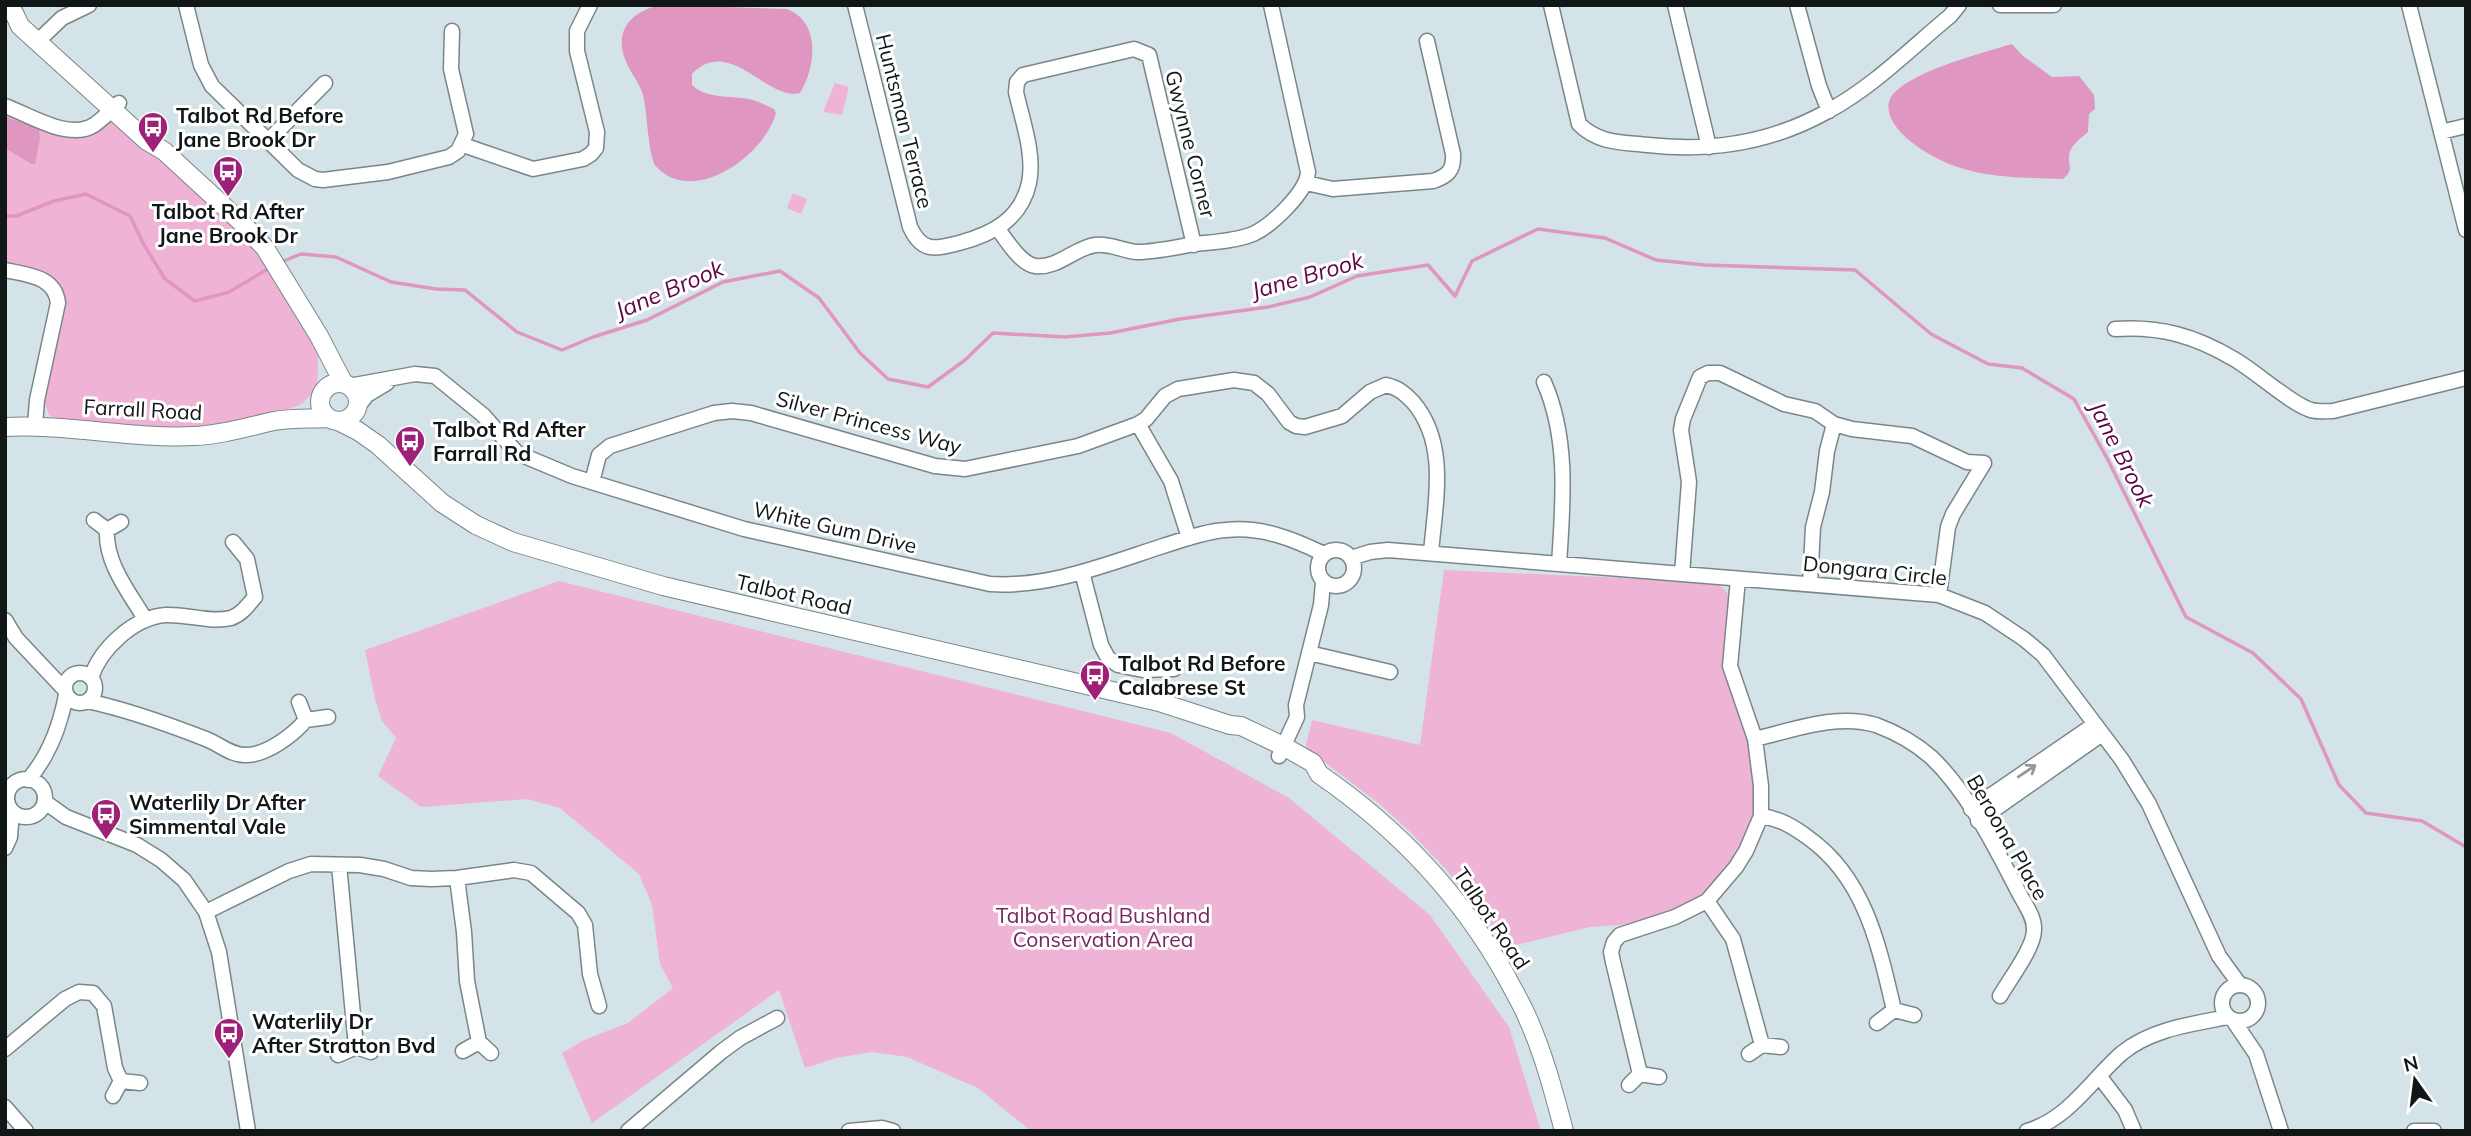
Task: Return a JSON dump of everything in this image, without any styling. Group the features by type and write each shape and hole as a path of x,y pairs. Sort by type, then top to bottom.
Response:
{"main road":[{"path":"9,9 20,26 44,42 116,106 155,136 164,151 241,222 277,265 319,336 346,385 357,394 356,409 348,419 333,419 321,408 325,373 319,336"},
{"path":"322,393 333,384 346,385"},
{"name":"Farrall Road","path":"277,421 322,393"},
{"name":"Talbot Road","path":"356,409 378,445"},
{"name":"Farrall Road","path":"5,427 35,425 151,436 195,436 277,421 333,419"},
{"name":"Talbot Road","path":"333,419 358,431 378,445 442,503 476,525 524,546 663,586 1158,702 1230,725 1236,736 1278,749 1306,772 1319,774 1386,825 1430,869 1472,922 1491,950 1527,1015 1544,1060 1564,1131"}],"street":[{"path":"44,42 87,12 89,5"},
{"path":"186,5 206,76 221,96 299,170 323,180 376,174 423,164 449,157 458,151 463,145 466,124 452,69 452,32"},
{"path":"463,145 533,169 583,159 591,154 596,148 597,132 576,37 590,5"},
{"name":"Huntsman Terrace","path":"855,5 910,227 921,244"},
{"path":"998,229 1024,260 1037,266 1054,263 1083,248 1098,244 1138,252 1233,239 1257,232 1298,196 1306,184 1308,163 1270,5"},
{"path":"1551,5 1579,124 1589,135 1603,140 1679,148 1735,144 1770,135 1829,111 1873,79 1950,16 1959,5"},
{"path":"1675,5 1709,147"},
{"path":"1797,5 1819,86 1829,111"},
{"path":"2000,5 2054,5"},
{"path":"2409,5 2466,230"},
{"path":"1306,184 1333,189 1433,181 1444,178 1450,172 1454,163 1453,154 1427,41"},
{"name":"Gwynne Corner","path":"921,244 931,248 943,247 979,238 998,229 1015,213 1024,198 1031,170 1016,92 1017,82 1023,75 1134,49 1149,55 1195,244"},
{"path":"268,141 326,83"},
{"path":"5,106 58,127 76,130 96,124 116,106"},
{"path":"2441,132 2466,126"},
{"path":"5,270 44,280 51,284 57,295 58,303 37,400 35,425"},
{"path":"2115,329 2151,328 2190,338 2236,359 2310,410 2343,408 2466,378"},
{"path":"1682,574 1689,482 1681,430 1700,377 1708,373 1720,373 1784,404 1815,411 1834,424 1852,429 1912,436 1967,462 1984,463 1948,527 1939,595"},
{"name":"White Gum Drive","path":"346,385 391,380 415,374 435,376 483,415 517,453 592,482 744,529 990,584 1028,584 1082,572 1226,529 1275,533 1303,544 1321,559"},
{"name":"White Gum Drive","path":"356,409 368,395 391,380"},
{"name":"Silver Princess Way","path":"592,482 599,454 610,446 723,411 751,413 935,466 965,470 1078,446 1138,424 1146,419 1171,391 1245,380 1262,387 1289,422 1305,427 1342,416 1378,387 1396,387 1419,410 1435,450 1437,478 1431,553"},
{"path":"1544,382 1556,416 1562,472 1559,564"},
{"path":"1138,424 1171,481 1189,538"},
{"path":"1810,584 1814,527 1834,424"},
{"path":"94,520 107,530"},
{"path":"107,530 121,522"},
{"path":"107,530 106,541 113,564 145,619"},
{"path":"7,842 10,789 40,766 81,686 113,642 145,619 165,615 223,619 240,613 255,597 247,559 233,542"},
{"path":"247,559 258,547"},
{"path":"1339,550 1353,564 1348,582 1342,585 1327,584 1317,571 1321,559 1339,550"},
{"name":"Dongara Circle","path":"1353,564 1380,550 1431,553 1939,595 1985,613 2043,655 2122,760 2149,804 2219,956 2240,985"},
{"path":"1082,572 1101,645 1108,658 1118,666 1143,670 1174,669"},
{"path":"1640,1074 1612,962 1614,942 1630,930 1675,917 1707,901 1736,867 1761,816 1761,786 1755,739 1730,666 1738,579"},
{"path":"1278,749 1296,705 1327,584"},
{"path":"5,620 16,638 51,675 81,686 108,705 207,739 235,753 256,753 284,740 306,720 328,716"},
{"path":"1309,653 1390,672"},
{"path":"299,702 306,720"},
{"name":"Beroona Place","path":"1755,739 1835,722 1854,721 1895,733 1930,756 1956,786 1975,815 2035,926 2031,943 2000,996"},
{"path":"1975,815 2099,729"},
{"path":"7,842 37,811 43,790 22,782"},
{"path":"8,802 17,815 37,811 66,817 137,845 161,860 184,880 205,912 219,952 248,1131"},
{"path":"1761,816 1776,819 1804,835 1835,860 1845,874 1875,933 1894,1010"},
{"path":"205,912 289,871 311,864 360,865 411,878 457,878 514,870 531,873 578,913 585,925 590,974 599,1006"},
{"path":"339,865 356,1047"},
{"path":"457,878 467,981 479,1042 491,1053"},
{"path":"1707,901 1733,939 1762,1045"},
{"name":"Dongara Circle","path":"2219,956 2223,996"},
{"path":"2189,1024 2229,989 2240,985 2251,988 2256,993 2259,1004 2255,1014 2256,1054 2281,1131"},
{"path":"5,1049 65,999 79,992 93,993 104,1006 115,1068 121,1081"},
{"path":"2223,996 2223,1009 2256,1054"},
{"path":"1894,1010 1914,1015"},
{"path":"1877,1023 1894,1010"},
{"path":"2027,1131 2054,1118 2071,1105 2122,1053 2143,1040 2189,1024 2230,1018 2247,1020 2255,1014"},
{"path":"628,1131 721,1052 740,1038 777,1018"},
{"path":"463,1051 479,1042"},
{"path":"1749,1054 1762,1045 1781,1047"},
{"path":"338,1055 356,1047 371,1052"},
{"path":"1640,1074 1659,1077"},
{"path":"1629,1085 1640,1074"},
{"path":"2101,1077 2125,1110 2134,1131"},
{"path":"121,1081 140,1083"},
{"path":"113,1096 121,1081"},
{"path":"5,1107 26,1131"},
{"path":"849,1131 882,1128 893,1131"},
{"path":"2414,1131 2434,1131"}],"green space":[{"path":"835,83 849,87 842,115 823,112"},
{"path":"5,106 68,130 112,110 241,222 319,336 317,388 302,404 227,426 158,428 55,418 49,415 44,401 64,297 54,281 47,276 32,269 5,263"},
{"path":"793,193 807,199 801,214 787,208"},
{"path":"1444,570 1711,582 1726,591 1731,601 1725,661 1754,762 1756,802 1753,820 1738,855 1704,895 1680,909 1649,919 1621,925 1590,927 1508,947 1445,868 1410,832 1381,805 1307,749 1312,720 1420,745"},
{"name":"Talbot Road Bushland Conservation Area","path":"559,581 1171,733 1289,798 1430,915 1509,1027 1541,1131 1031,1131 978,1088 907,1057 872,1052 836,1058 805,1068 779,990 592,1123 562,1053 584,1040 628,1023 673,988 660,964 652,905 639,874 560,808 527,799 421,807 378,776 396,738 382,721 365,650"}],"shaded area":[{"path":"663,5 787,9 798,15 810,34 810,71 800,93 787,93 774,88 734,65 720,62 706,64 692,74 692,85 698,90 713,95 753,100 774,109 776,113 769,130 742,160 724,172 705,179 687,181 669,177 654,164 643,95 623,54 623,34 627,25 641,12"},
{"path":"2012,44 2023,56 2052,77 2079,76 2094,95 2095,109 2089,114 2088,132 2071,149 2069,171 2063,179 1991,175 1957,167 1915,145 1900,131 1890,116 1889,100 1913,79 1965,58"},
{"path":"5,117 39,129 40,139 35,164 5,148"}],"waterway":[{"name":"Jane Brook","path":"5,216 16,216 54,201 86,194 130,216 165,279 195,301 229,292 271,267"},
{"name":"Jane Brook","path":"281,262 301,254 336,257 391,282 436,289 465,290 517,332 562,350 647,320 723,282 780,271 819,298 860,353 888,379 928,387 965,360 993,333 1065,337 1110,333 1180,319 1268,307 1310,297 1357,276 1428,265 1455,296 1472,261 1538,229 1605,238 1656,260 1705,265 1855,270 1931,334 1988,364 2022,368 2074,399 2108,460 2186,617 2253,653 2301,699 2339,785 2366,813 2422,821 2466,847"}],"place":[{"name":"Talbot Rd Before Jane Brook Dr","path":"153,154"},
{"name":"Talbot Rd After Jane Brook Dr","path":"228,198"},
{"name":"Talbot Rd After Farrall Rd","path":"410,468"},
{"name":"Talbot Rd Before Calabrese St","path":"1095,702"},
{"name":"Waterlily Dr After Simmental Vale","path":"106,841"},
{"name":"Waterlily Dr After Stratton Bvd","path":"229,1060"}]}
